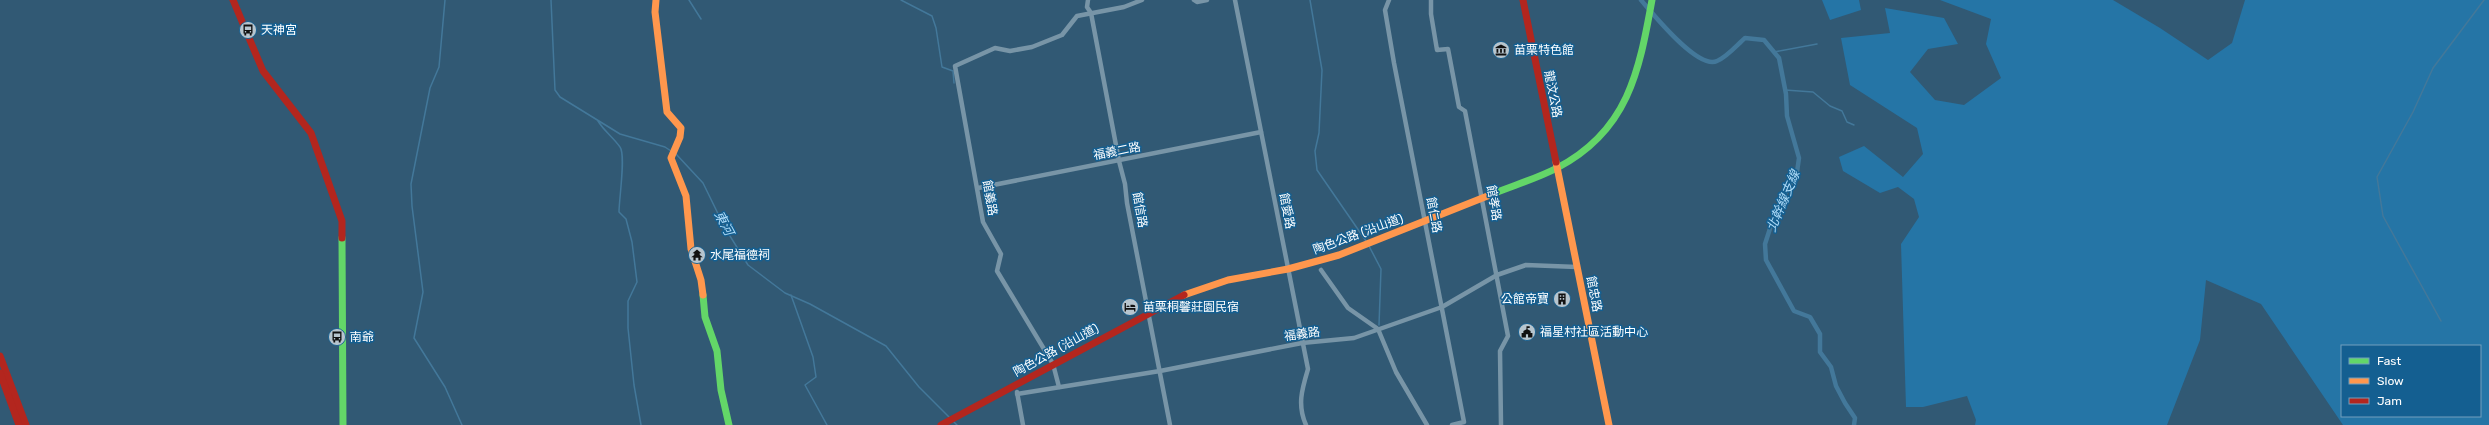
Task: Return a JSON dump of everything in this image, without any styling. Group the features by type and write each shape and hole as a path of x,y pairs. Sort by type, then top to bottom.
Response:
{"main road":[{"path":"233,0 263,71 311,133 342,222 343,425"},
{"path":"656,0 655,12 667,112 681,128 671,158 686,196 690,220 691,249 702,280 705,317 717,351 721,390 729,425"},
{"name":"龍汶公路","path":"1523,0 1557,168"},
{"name":"陶色公路 (沿山道)","path":"941,425 1149,312 1206,287 1288,269 1339,255 1557,168 1577,157 1600,140 1622,112 1640,64 1651,2"},
{"name":"館忠路","path":"1557,168 1609,425"},
{"path":"0,356 26,425"},
{"path":"0,373 20,425"}],"street":[{"name":"館信路","path":"1088,0 1087,8 1091,13 1118,161 1125,184 1127,203 1170,425"},
{"path":"1091,13 1124,7 1142,0"},
{"path":"1194,0 1197,2 1207,0"},
{"name":"館愛路","path":"1235,0 1308,369 1300,398 1301,414 1306,425"},
{"name":"館仁路","path":"1389,0 1385,10 1464,422 1452,425"},
{"name":"館孝路","path":"1431,0 1431,14 1437,50 1448,49 1460,107 1465,111 1483,198 1508,336 1500,351 1501,425"},
{"name":"館義路","path":"1059,387 1053,364 998,271 1001,254 983,222 955,66 995,48 1010,51 1032,48 1062,35 1077,16 1091,13"},
{"name":"福義二路","path":"978,188 1260,132"},
{"name":"福義路","path":"1017,394 1160,370 1302,343 1354,338 1442,307 1497,275 1526,265 1577,267"},
{"path":"1321,270 1348,308 1378,330 1396,372 1427,425"},
{"path":"1015,385 1023,425"}],"shaded area":[{"path":"1822,0 1859,0 1861,10 1830,20"},
{"path":"1940,0 2113,0 2160,28 2208,60 2232,43 2245,0 2489,0 2489,425 2343,425 2261,304 2206,280 2200,340 2167,425 1975,425 1976,420 1967,396 1923,407 1906,407 1901,244 1919,217 1914,199 1898,187 1880,193 1843,171 1839,157 1864,146 1903,177 1923,154 1917,128 1850,85 1841,38 1890,33 1885,8 1944,18 1958,44 1928,49 1910,72 1935,100 1964,105 2001,78 1986,44 1991,19"}],"waterway":[{"path":"445,0 439,67 430,88 411,184 412,206 423,292 414,338 445,387 462,425"},
{"name":"東河","path":"551,0 555,90 560,97 620,134 665,147 671,151"},
{"path":"689,0 701,19"},
{"path":"901,0 932,16 936,28 942,67 953,71 954,83"},
{"path":"1310,0 1322,70 1319,133 1315,151 1317,170 1366,241"},
{"name":"北幹線支線","path":"1641,0 1676,39 1699,57 1709,62 1721,59 1745,38 1764,40 1779,58 1786,94 1787,116 1799,158 1797,172 1776,210 1765,244 1766,260 1794,311 1810,317 1820,334 1820,352 1831,367 1836,386 1855,418 1854,425"},
{"path":"2441,321 2383,216 2377,177 2413,112 2433,68 2484,0"},
{"path":"1774,52 1817,44"},
{"path":"1785,90 1813,92 1830,106 1842,111 1847,122 1854,125"},
{"path":"598,121 617,143 622,152 619,212 626,219 632,242 637,282 628,301 628,328 634,385 641,425"},
{"name":"東河","path":"676,154 703,183 725,228 748,265 785,293 810,304 886,346 919,387 950,418"},
{"path":"1369,246 1381,269 1379,325"},
{"path":"791,295 813,357 816,377 805,385 827,425"},
{"name":"東河","path":"953,421 957,425"}],"traffic: fast":[{"path":"1495,193 1557,168 1581,153 1600,136 1615,118 1635,75 1642,51 1652,0"},
{"path":"342,238 343,425"},
{"path":"703,295 705,317 717,351 721,390 729,425"}],"traffic: slow":[{"path":"656,0 655,12 667,112 681,128 680,137 671,158 686,196 691,249 701,280 703,295"},
{"path":"1556,162 1609,425"},
{"path":"1184,295 1228,280 1288,269 1339,255 1495,193"}],"traffic: jam":[{"path":"233,0 263,71 311,133 342,221 342,238"},
{"path":"1523,0 1556,162"},
{"path":"941,425 1184,295"},
{"path":"0,356 26,425"},
{"path":"0,373 19,425"}],"place":[{"name":"天神宮","path":"248,30"},
{"name":"苗栗特色館","path":"1501,50"},
{"name":"水尾福德祠","path":"697,255"},
{"name":"公館帝寶","path":"1562,299"},
{"name":"苗栗桐馨莊園民宿","path":"1130,307"},
{"name":"福星村社區活動中心","path":"1527,332"},
{"name":"南爺","path":"337,337"}]}
